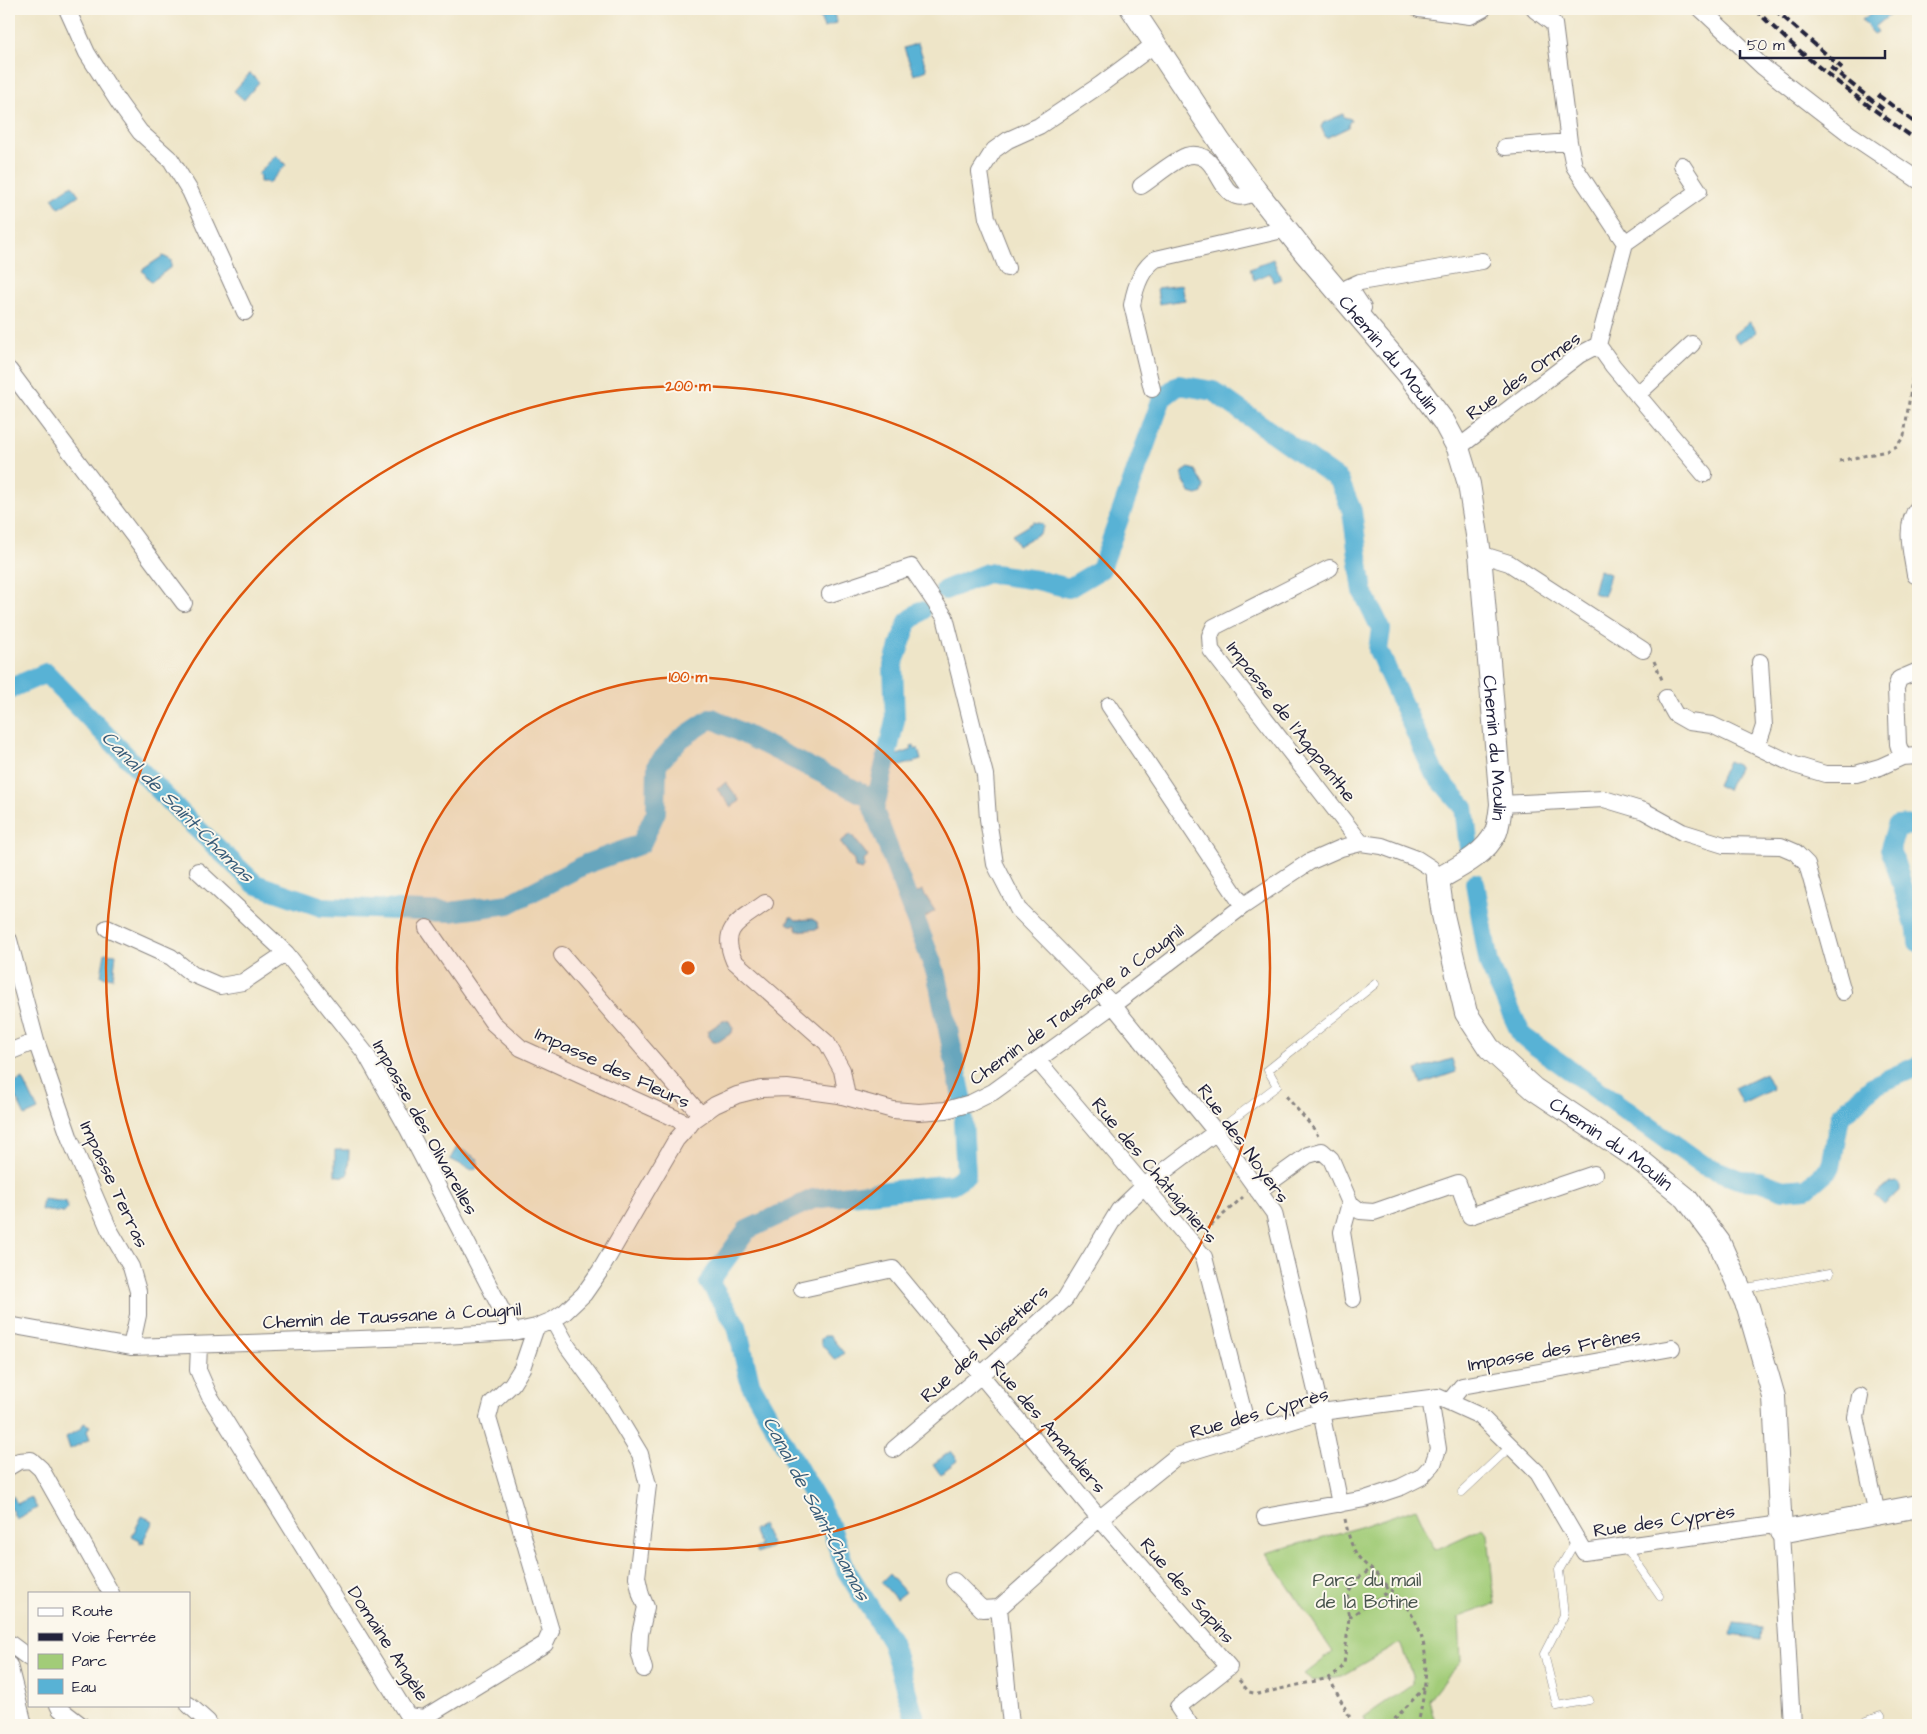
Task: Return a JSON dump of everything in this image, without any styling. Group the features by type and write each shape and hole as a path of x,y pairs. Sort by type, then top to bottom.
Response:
{"street":[{"path":"67,9 87,53 119,103 140,132 171,160 190,191 245,312"},
{"name":"Chemin du Moulin","path":"1132,9 1220,142 1256,191 1408,374 1444,422 1458,448 1469,484 1480,554 1501,804 1496,831 1486,847 1472,859 1438,879 1443,914 1466,1013 1489,1048 1534,1089 1637,1158 1686,1198 1719,1242 1748,1307 1774,1396 1781,1528"},
{"path":"1419,9 1470,16 1483,9"},
{"path":"1701,9 1763,67 1851,135 1918,180"},
{"path":"1535,10 1554,24 1569,142 1574,166 1625,243 1699,191 1682,165"},
{"path":"1007,268 987,218 980,172 994,150 1008,140 1039,126 1155,44"},
{"path":"1504,147 1569,142"},
{"path":"1141,186 1184,156 1197,155 1207,159 1232,196 1239,198 1247,197 1256,191"},
{"path":"1152,389 1132,305 1134,295 1148,264 1156,259 1287,229"},
{"name":"Rue des Ormes","path":"1458,448 1579,355 1598,345 1625,243"},
{"path":"1408,374 1349,287 1360,282 1482,261"},
{"path":"1637,395 1692,344"},
{"path":"1598,345 1637,395 1704,474"},
{"path":"9,370 184,603"},
{"path":"1915,575 1910,530 1913,514 1918,508"},
{"path":"1480,554 1510,563 1643,650"},
{"name":"Rue des Noyers","path":"830,594 910,567 945,617 984,775 995,864 1018,909 1113,1005 1216,1132 1274,1213 1321,1412 1340,1504"},
{"name":"Impasse de l'Agapanthe","path":"1330,568 1214,627 1210,636 1211,650 1362,844"},
{"path":"1757,747 1764,726 1760,662"},
{"path":"1666,698 1674,714 1689,722 1712,725 1794,765 1824,774 1856,774 1910,756 1898,744 1896,688 1899,679 1918,671"},
{"path":"1109,705 1243,906"},
{"path":"1501,804 1604,799 1644,810 1682,832 1724,845 1780,846 1795,852 1807,864 1843,992"},
{"name":"Chemin de Taussane à Cougnil","path":"9,1326 131,1347 513,1332 536,1327 553,1320 584,1294 600,1271 676,1140 695,1120 715,1105 738,1095 761,1089 787,1088 847,1097 893,1110 920,1112 946,1110 994,1092 1113,1005 1243,906 1308,862 1341,848 1362,844 1382,846 1417,859 1431,868 1438,879"},
{"name":"Impasse des Olivarelles","path":"198,871 286,953 366,1054 408,1129 513,1332"},
{"path":"765,903 734,926 728,938 729,951 734,961 827,1044 842,1070 847,1097"},
{"path":"107,928 171,957 192,974 220,986 243,982 286,953"},
{"name":"Impasse des Fleurs","path":"427,928 493,1022 521,1048 695,1120"},
{"name":"Impasse Terras","path":"9,940 36,1040 70,1139 109,1229 131,1267 138,1291 138,1315 131,1347"},
{"path":"562,956 695,1120"},
{"path":"9,1052 36,1040"},
{"name":"Rue des Châtaigniers","path":"1037,1060 1204,1258 1249,1434"},
{"name":"Rue des Noisetiers","path":"894,1449 981,1375 1065,1298 1119,1210 1143,1187 1216,1132"},
{"path":"1258,1191 1308,1155 1322,1150 1331,1159 1350,1203 1360,1210 1374,1212 1458,1183 1470,1216 1594,1174"},
{"path":"1350,1203 1342,1232 1353,1299"},
{"name":"Rue des Amandiers","path":"802,1289 892,1270 1100,1519"},
{"path":"553,1320 568,1347 610,1406 640,1454 648,1485 637,1577 646,1607 640,1634 639,1651 644,1669"},
{"name":"Domaine Angèle","path":"199,1345 198,1370 209,1395 408,1716 424,1718 545,1644 551,1631 488,1418 492,1403 512,1384 522,1368 536,1327"},
{"name":"Impasse des Frênes","path":"1449,1402 1462,1386 1672,1348"},
{"path":"1860,1396 1856,1417 1877,1514"},
{"name":"Rue des Cyprès","path":"999,1608 1100,1519 1177,1456 1321,1412 1438,1397 1480,1416 1538,1473 1584,1552 1781,1528"},
{"path":"1265,1516 1365,1499 1401,1488 1422,1477 1433,1464 1438,1449 1430,1398"},
{"path":"9,1467 19,1461 31,1460 41,1469 110,1592"},
{"path":"1792,1725 1781,1528 1918,1506"},
{"name":"Rue des Sapins","path":"1100,1519 1229,1667 1178,1707 1190,1725"},
{"path":"954,1581 982,1609 999,1608 1011,1725"},
{"path":"9,1643 28,1657"},
{"path":"9,1665 11,1686 24,1725"},
{"path":"58,1706 81,1725"},
{"path":"190,1706 208,1722"}],"lane":[{"path":"1216,1132 1277,1086 1268,1070 1375,984"},
{"path":"1740,1290 1830,1273"},
{"path":"1462,1492 1511,1446"},
{"path":"1576,1540 1560,1570 1564,1615 1544,1654 1557,1706 1589,1700"},
{"path":"1625,1546 1660,1596"},
{"path":"1856,1725 1880,1716"}],"path":[{"path":"1839,461 1888,451 1897,446 1904,436 1918,340"},
{"path":"1643,650 1654,659 1662,677 1666,698"},
{"path":"1277,1086 1314,1129 1321,1141 1322,1150"},
{"path":"1191,1243 1243,1197 1258,1191"},
{"path":"1340,1504 1351,1544 1360,1559 1409,1609 1424,1640 1427,1670 1418,1725"},
{"path":"1229,1667 1249,1692 1258,1694 1329,1678 1337,1673 1344,1665 1350,1617 1347,1607 1348,1594 1356,1580 1371,1569"},
{"path":"1350,1617 1385,1594 1387,1590 1385,1583"},
{"path":"1329,1678 1354,1725"},
{"path":"1389,1725 1425,1688"}],"green space":[{"name":"Parc du mail de la Botine","path":"1416,1508 1435,1550 1483,1528 1488,1534 1495,1604 1459,1617 1461,1662 1429,1700 1436,1725 1367,1725 1364,1717 1412,1684 1412,1675 1400,1643 1342,1676 1312,1681 1304,1675 1333,1652 1266,1553 1360,1527"}],"water":[{"path":"817,9 832,9 837,23 824,28"},
{"path":"1876,9 1890,9 1893,12 1875,27 1878,32 1874,34 1862,20"},
{"path":"918,43 927,70 914,75 904,48"},
{"path":"250,73 259,82 244,100 234,91"},
{"path":"1343,114 1344,117 1351,119 1349,127 1326,138 1321,127 1323,123"},
{"path":"276,155 286,165 268,184 260,182 258,174"},
{"path":"72,185 79,195 59,208 52,198"},
{"path":"163,256 171,260 171,267 151,282 142,270"},
{"path":"1273,259 1281,279 1273,282 1270,273 1254,280 1250,269"},
{"path":"1182,285 1185,300 1159,304 1157,288"},
{"path":"1750,321 1757,332 1739,343 1733,335"},
{"path":"1189,468 1195,470 1204,486 1202,493 1197,495 1190,493 1182,477 1183,472"},
{"path":"1034,522 1042,524 1043,527 1040,533 1018,546 1012,535"},
{"path":"1599,570 1610,574 1604,596 1593,593"},
{"path":"914,745 915,749 918,749 921,760 900,766 896,764 895,758 897,755 912,750 911,746"},
{"path":"1728,761 1739,766 1727,790 1717,785"},
{"path":"726,782 740,801 731,807 717,789"},
{"path":"851,834 868,856 864,860 865,866 862,870 855,868 854,861 840,842"},
{"path":"922,890 935,911 922,919 912,896"},
{"path":"790,917 796,920 812,919 817,922 818,929 797,931 796,925 787,923"},
{"path":"105,953 116,954 113,978 101,976"},
{"path":"724,1020 729,1021 733,1028 732,1033 717,1042 713,1042 708,1035 708,1031"},
{"path":"1452,1059 1456,1072 1421,1084 1416,1070"},
{"path":"1765,1073 1773,1089 1742,1104 1734,1088"},
{"path":"23,1079 38,1110 25,1116 10,1085"},
{"path":"457,1147 478,1159 477,1162 479,1163 475,1170 450,1159"},
{"path":"335,1150 349,1150 348,1175 335,1175"},
{"path":"1896,1182 1900,1186 1900,1191 1884,1205 1875,1196 1890,1183"},
{"path":"43,1199 66,1202 68,1209 64,1213 41,1210"},
{"path":"824,1336 830,1336 844,1353 835,1360 821,1344 821,1339"},
{"path":"84,1423 90,1426 87,1431 90,1439 70,1449 66,1437 80,1429"},
{"path":"951,1451 958,1460 940,1474 933,1464"},
{"path":"13,1496 17,1504 31,1497 37,1508 16,1519 9,1504 9,1499"},
{"path":"142,1516 153,1521 144,1539 144,1543 140,1544 140,1540 132,1536"},
{"path":"762,1525 772,1546 757,1553 755,1549 760,1546 753,1530"},
{"path":"889,1574 905,1592 896,1599 881,1582"},
{"path":"1734,1624 1761,1627 1760,1639 1732,1635"}],"waterway":[{"path":"945,590 987,573 1037,580 1069,588 1101,569 1162,398 1179,385 1213,391 1339,480 1352,511 1363,592 1381,629 1378,650 1434,773 1464,807 1469,848"},
{"path":"874,811 895,720 893,665 908,622 921,611"},
{"name":"Canal de Saint-Chamas","path":"9,689 46,673 189,821 255,884 322,907 450,912 509,904 586,864 641,844 656,812 657,765 679,740 712,718 869,797 937,976 962,1097"},
{"path":"1918,825 1897,826 1890,848 1917,930 1918,942"},
{"path":"1475,883 1489,964 1522,1036 1703,1165 1741,1180 1759,1181 1783,1190 1807,1188 1831,1167 1840,1116 1873,1086 1918,1066"},
{"name":"Canal de Saint-Chamas","path":"917,1725 891,1641 846,1570 830,1525 750,1383 737,1326 709,1282 747,1230 813,1199 952,1184 966,1175 963,1121"}],"railway":[{"path":"1755,9 1793,45 1834,79 1918,141"},
{"path":"1774,9 1842,68"},
{"path":"1830,67 1883,109"},
{"path":"1878,95 1918,125"}]}
